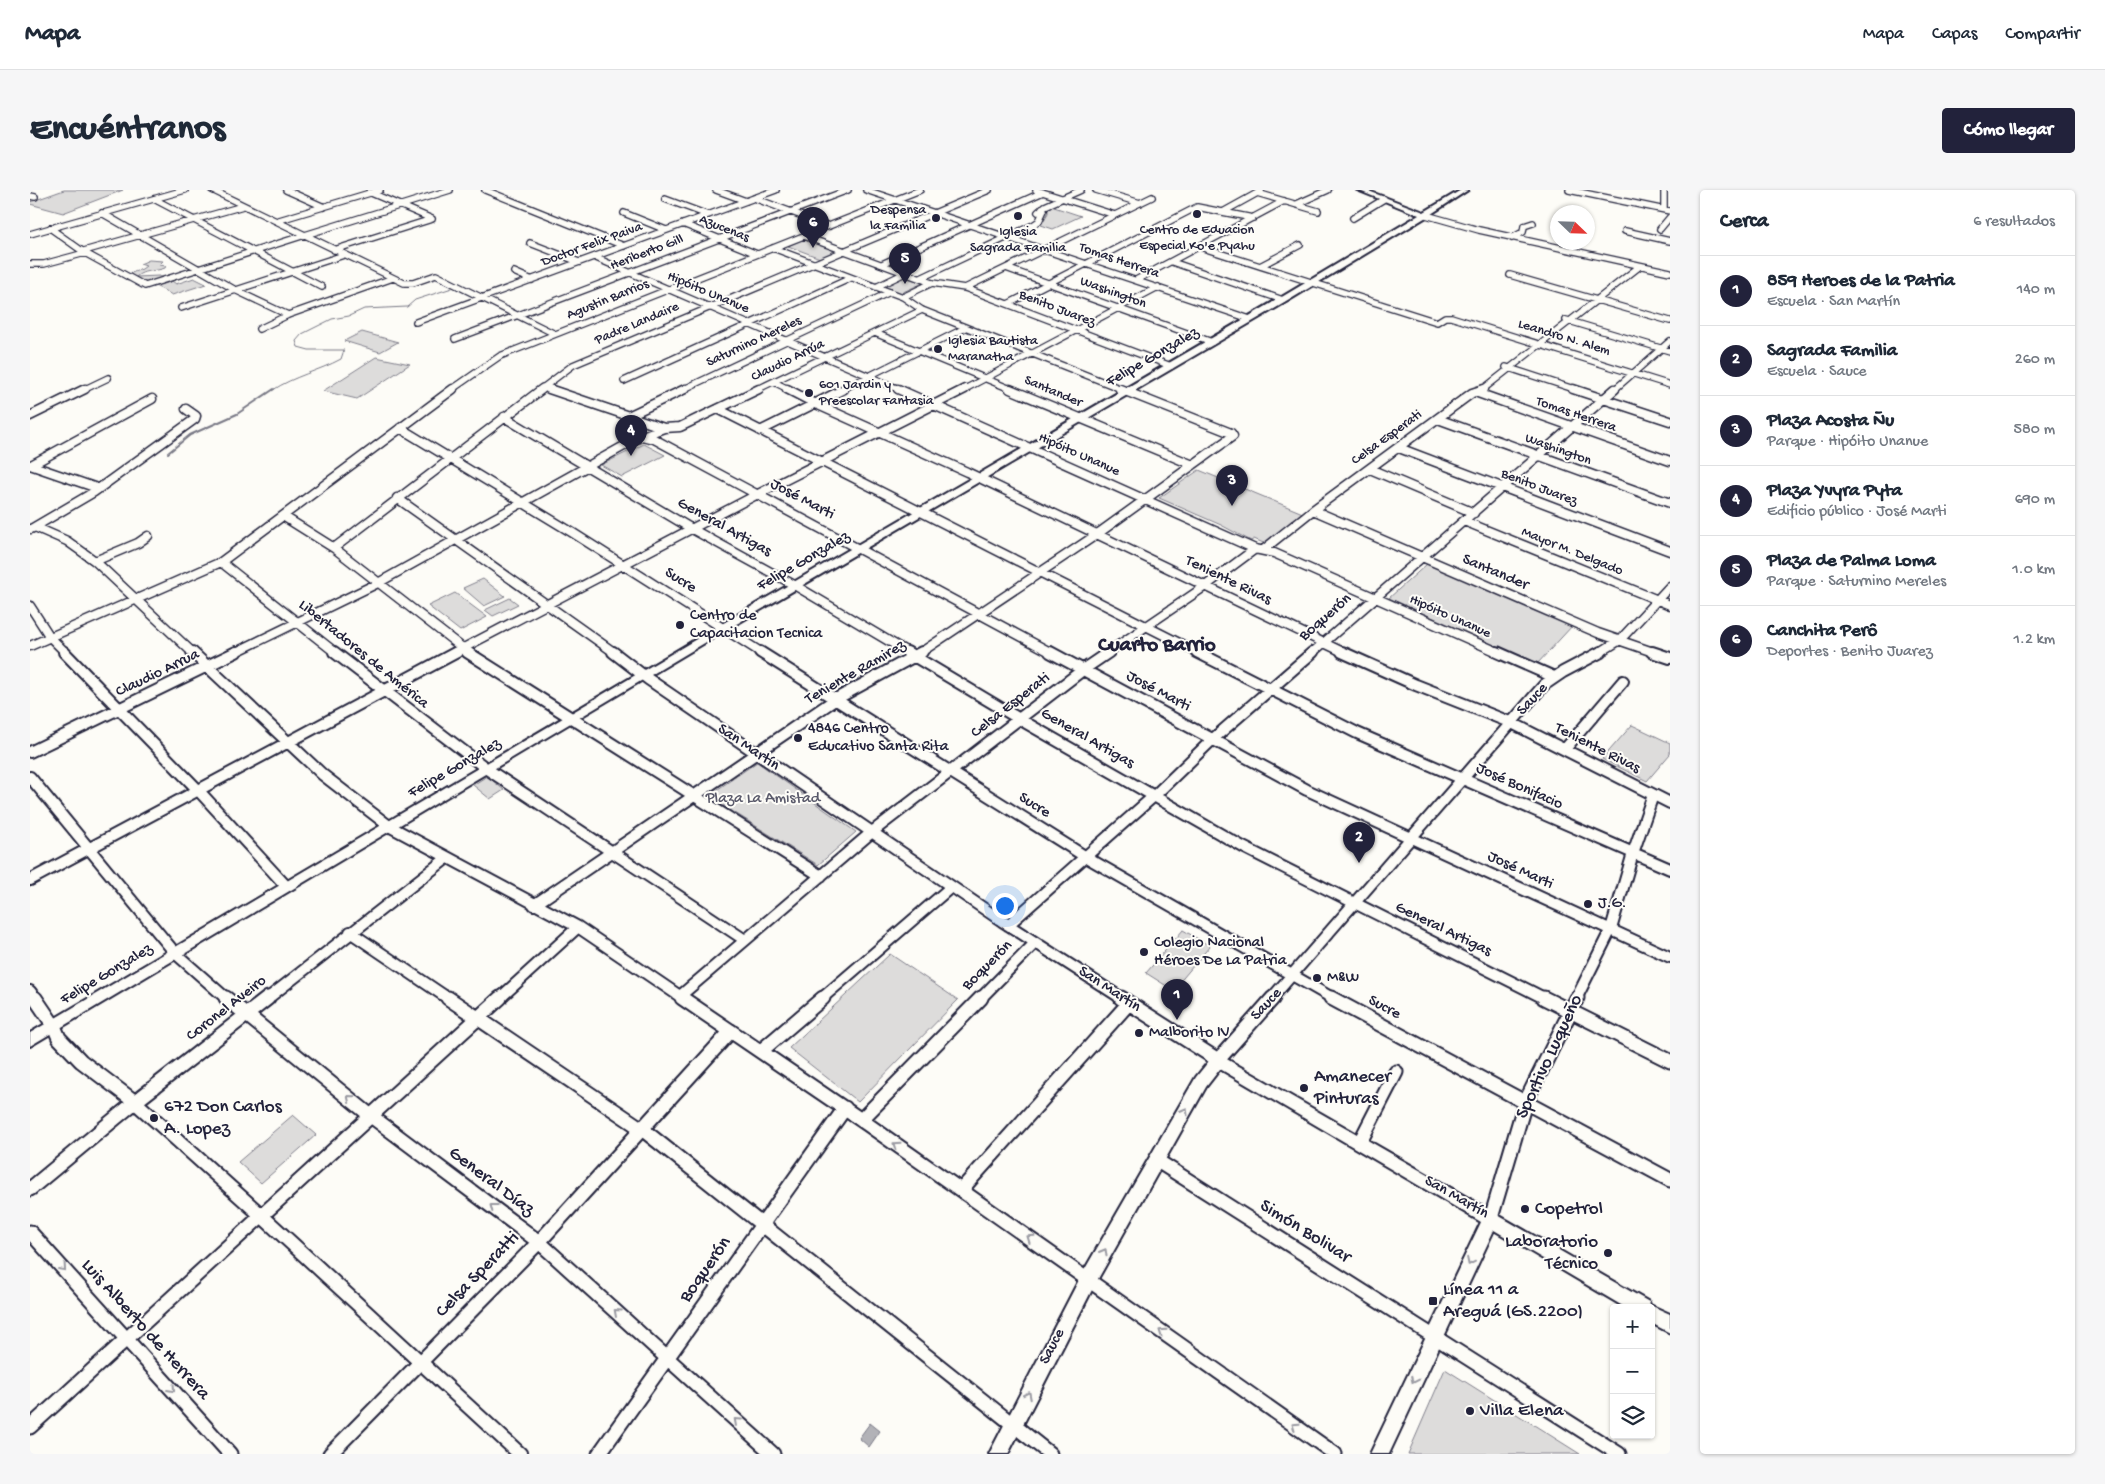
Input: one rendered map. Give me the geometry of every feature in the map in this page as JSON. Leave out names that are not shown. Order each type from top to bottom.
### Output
[{"type":"street","points":[[30,234],[185,190]]},
{"type":"street","points":[[212,190],[392,278],[409,284],[436,275],[555,334]]},
{"type":"street","points":[[286,190],[324,207]]},
{"type":"street","points":[[334,250],[432,219],[364,190]]},
{"type":"street","points":[[276,221],[380,190]]},
{"type":"street","points":[[50,228],[85,252],[142,285],[148,285],[450,190]]},
{"type":"street","points":[[485,190],[624,246]]},
{"type":"street","points":[[716,190],[746,201]]},
{"type":"street","name":"Doctor Felix Paiva","points":[[416,322],[776,190]]},
{"type":"street","name":"Heriberto Gill","points":[[454,339],[848,190]]},
{"type":"street","name":"Tomas Herrera","points":[[866,190],[1250,320]]},
{"type":"street","name":"Agustin Barrios","points":[[30,646],[221,562],[500,356],[920,190]]},
{"type":"street","name":"Padre Landaire","points":[[334,548],[573,364],[989,190]]},
{"type":"street","points":[[1035,190],[1116,215]]},
{"type":"street","points":[[921,278],[1037,222],[1043,215],[1044,210],[1042,208],[1081,190]]},
{"type":"street","points":[[1096,190],[1140,203]]},
{"type":"street","points":[[964,288],[1140,203],[1155,190]]},
{"type":"street","points":[[1223,212],[1263,190]]},
{"type":"street","points":[[1296,204],[1328,190]]},
{"type":"street","points":[[1360,190],[1426,215],[1512,238],[1670,272]]},
{"type":"street","name":"Felipe Gonzalez","points":[[30,1040],[724,627],[1313,283],[1465,190]]},
{"type":"street","points":[[1569,190],[1667,210],[1664,190]]},
{"type":"street","points":[[1609,190],[1610,198]]},
{"type":"street","points":[[882,264],[1043,192]]},
{"type":"street","points":[[1257,193],[1318,211]]},
{"type":"street","points":[[754,198],[829,226]]},
{"type":"street","points":[[154,199],[251,252],[322,287]]},
{"type":"street","points":[[665,199],[708,215]]},
{"type":"street","points":[[1353,218],[1384,199]]},
{"type":"street","points":[[1136,280],[1284,201]]},
{"type":"street","points":[[30,264],[47,263],[243,206]]},
{"type":"street","points":[[1008,304],[1197,207],[1253,218]]},
{"type":"street","points":[[102,213],[236,291],[288,315]]},
{"type":"street","points":[[624,213],[666,230]]},
{"type":"street","points":[[1660,229],[1670,217]]},
{"type":"street","points":[[1512,238],[1523,232],[1524,226],[1533,223]]},
{"type":"street","name":"Azucenas","points":[[683,224],[757,254]]},
{"type":"street","points":[[1625,231],[1670,241]]},
{"type":"street","points":[[804,236],[932,283]]},
{"type":"street","points":[[530,243],[579,262]]},
{"type":"street","points":[[1260,266],[1300,245]]},
{"type":"street","points":[[1200,247],[1313,283]]},
{"type":"street","points":[[773,248],[903,297],[922,310],[1127,392]]},
{"type":"street","points":[[181,308],[344,255]]},
{"type":"street","name":"Hipóito Unanue","points":[[594,257],[935,404],[1259,549],[1274,553],[1376,597],[1554,677]]},
{"type":"street","points":[[1172,262],[1283,300]]},
{"type":"street","name":"Celsa Esperati","points":[[680,996],[872,832],[1021,720],[1084,669],[1259,549],[1438,419],[1476,392],[1481,391],[1508,367],[1638,265]]},
{"type":"street","name":"Washington","points":[[1006,268],[1212,342]]},
{"type":"street","points":[[514,272],[532,280]]},
{"type":"street","points":[[876,287],[906,273]]},
{"type":"street","points":[[1510,275],[1670,321]]},
{"type":"street","points":[[259,329],[288,315],[392,278]]},
{"type":"street","points":[[624,382],[851,278]]},
{"type":"street","points":[[903,297],[932,283]]},
{"type":"street","name":"Benito Juarez","points":[[932,283],[964,288],[1171,366]]},
{"type":"street","name":"Leandro N. Alem","points":[[1313,283],[1436,322],[1446,316],[1450,317],[1670,385]]},
{"type":"street","points":[[30,880],[199,791],[382,691],[624,566],[758,494],[1158,288]]},
{"type":"street","name":"Saturnino Mereles","points":[[628,416],[890,292]]},
{"type":"street","name":"Claudio Arrúa","points":[[456,541],[642,436],[664,428],[685,425],[922,310]]},
{"type":"street","points":[[1568,320],[1670,351]]},
{"type":"street","points":[[760,431],[966,328]]},
{"type":"street","name":"Santander","points":[[875,333],[1193,465]]},
{"type":"street","name":"Boquerón","points":[[1008,925],[1154,796],[1213,739],[1322,643],[1383,593],[1670,340]]},
{"type":"street","points":[[1508,367],[1670,421]]},
{"type":"street","points":[[30,416],[108,378]]},
{"type":"street","name":"Teniente Rivas","points":[[774,382],[816,404],[979,478],[1322,643],[1416,686],[1512,724],[1670,803]]},
{"type":"street","points":[[543,387],[664,428]]},
{"type":"street","name":"Teniente Ramirez","points":[[534,905],[836,699],[916,656],[1042,572],[1233,437],[1232,434],[1127,392]]},
{"type":"street","name":"Tomas Herrera","points":[[1476,392],[1670,461]]},
{"type":"street","points":[[30,465],[152,399]]},
{"type":"street","points":[[35,527],[97,488],[195,419],[196,416],[186,409]]},
{"type":"street","name":"José Bonifacio","points":[[718,409],[923,511],[1356,733],[1670,869]]},
{"type":"street","name":"General Artigas","points":[[504,417],[692,529],[796,586],[1021,720],[1243,847],[1670,1061]]},
{"type":"street","name":"Washington","points":[[1438,419],[1670,504]]},
{"type":"street","name":"Sucre","points":[[400,428],[524,502],[724,627],[1085,857],[1291,977],[1670,1180]]},
{"type":"street","name":"José Marti","points":[[642,436],[654,438],[1307,790],[1670,957]]},
{"type":"street","name":"Benito Juarez","points":[[1399,448],[1670,551]]},
{"type":"street","points":[[30,465],[97,488]]},
{"type":"street","points":[[1370,469],[1474,513]]},
{"type":"street","name":"San Martín","points":[[397,498],[644,675],[1035,943],[1218,1060],[1636,1304]]},
{"type":"street","name":"Santander","points":[[1314,509],[1422,558],[1598,633],[1670,658]]},
{"type":"street","points":[[283,516],[334,548],[463,649],[570,719],[820,876]]},
{"type":"street","points":[[30,519],[35,527],[67,541],[95,561],[323,774],[389,826],[578,927],[845,1108],[1335,1454]]},
{"type":"street","name":"Mayor M. Delgado","points":[[1464,521],[1670,605]]},
{"type":"street","points":[[95,561],[138,543],[148,536]]},
{"type":"street","name":"Claudio Arrua","points":[[30,752],[378,583],[456,541]]},
{"type":"street","name":"Libertadores de América","points":[[221,562],[299,622],[382,691],[488,769],[745,940]]},
{"type":"street","name":"Sauce","points":[[998,1454],[1088,1280],[1201,1082],[1218,1060],[1413,838],[1544,685],[1554,677],[1611,647],[1620,640],[1670,586]]},
{"type":"street","points":[[30,606],[50,637],[199,791],[286,886]]},
{"type":"street","points":[[1564,749],[1623,682]]},
{"type":"street","name":"General Díaz","points":[[30,777],[91,848],[175,953],[245,1015],[372,1116],[539,1242],[773,1454]]},
{"type":"street","name":"Sportivo Luqueño","points":[[1379,1454],[1491,1218],[1525,1103],[1611,930],[1633,853],[1654,795]]},
{"type":"street","name":"Coronel Aveiro","points":[[30,1189],[135,1102],[447,858]]},
{"type":"street","points":[[761,1052],[951,887]]},
{"type":"street","points":[[30,1427],[578,927]]},
{"type":"street","points":[[350,932],[642,1129],[1050,1454]]},
{"type":"street","name":"Boquerón","points":[[864,1122],[1035,943]]},
{"type":"street","points":[[30,992],[54,1026],[58,1038],[81,1061],[135,1102],[262,1216],[520,1454]]},
{"type":"street","points":[[961,1190],[1129,1003]]},
{"type":"street","name":"Celsa Speratti","points":[[330,1454],[539,1242],[731,1031]]},
{"type":"street","points":[[1360,1142],[1396,1072]]},
{"type":"street","name":"Boquerón","points":[[599,1454],[845,1108]]},
{"type":"street","name":"Simón Bolivar","points":[[1156,1160],[1619,1454]]},
{"type":"street","name":"Luis Alberto de Herrera","points":[[30,1232],[230,1454]]},
{"type":"street","points":[[1655,1315],[1670,1324]]},
{"type":"green space","points":[[64,190],[123,190],[63,213],[30,204],[30,202]]},
{"type":"green space","points":[[1051,206],[1081,216],[1053,229],[1041,225],[1048,213],[1048,207]]},
{"type":"green space","points":[[806,238],[838,250],[820,258],[788,246]]},
{"type":"green space","points":[[149,260],[163,261],[159,265],[166,266],[165,268],[139,274],[136,277],[159,276],[163,278],[161,281],[164,284],[172,281],[176,284],[194,278],[206,284],[172,295],[150,284],[139,281],[127,281],[128,279],[123,276],[142,269],[146,266],[140,264]]},
{"type":"green space","points":[[905,275],[923,283],[901,293],[882,286]]},
{"type":"green space","points":[[362,332],[398,342],[380,352],[344,341]]},
{"type":"green space","points":[[376,357],[410,364],[357,399],[323,391]]},
{"type":"green space","points":[[644,444],[665,455],[622,477],[601,465]]},
{"type":"green space","points":[[1199,470],[1305,514],[1268,545],[1254,539],[1251,541],[1221,525],[1159,498]]},
{"type":"green space","points":[[1427,564],[1573,625],[1537,664],[1389,598]]},
{"type":"green space","points":[[483,579],[505,596],[484,606],[463,588]]},
{"type":"green space","points":[[455,593],[487,617],[460,631],[428,606]]},
{"type":"green space","points":[[510,598],[518,604],[493,616],[485,610]]},
{"type":"green space","points":[[1632,725],[1670,743],[1670,754],[1647,781],[1602,759]]},
{"type":"green space","name":"Plaza La Amistad","points":[[757,762],[856,832],[818,865],[708,796]]},
{"type":"green space","points":[[487,776],[504,790],[490,799],[473,785]]},
{"type":"green space","points":[[1183,930],[1210,946],[1173,990],[1146,973]]},
{"type":"green space","points":[[890,954],[958,1000],[858,1102],[789,1048]]},
{"type":"green space","points":[[293,1115],[316,1135],[261,1183],[238,1162]]},
{"type":"green space","name":"Villa Elena","points":[[1445,1369],[1580,1454],[1408,1454]]},
{"type":"shaded area","points":[[870,1423],[880,1431],[869,1447],[859,1438]]},
{"type":"waterway","points":[[273,390],[289,381],[341,359],[344,350],[309,350],[298,347],[296,341],[302,334],[332,319],[349,316],[364,309],[407,307],[415,300],[452,288]]},
{"type":"waterway","points":[[168,453],[190,435],[237,414],[274,389]]},
{"type":"place","name":"Centro de Eduacion Especial Ko'e Pyahu","points":[[1197,214]]},
{"type":"place","name":"Iglesia Sagrada Familia","points":[[1018,216]]},
{"type":"place","name":"Despensa la Familia","points":[[936,218]]},
{"type":"place","name":"Canchita Perô","points":[[813,248]]},
{"type":"place","name":"Plaza de Palma Loma","points":[[905,284]]},
{"type":"place","name":"Iglesia Bautista Maranatha","points":[[938,349]]},
{"type":"place","name":"601 Jardin y Preescolar Fantasia","points":[[809,393]]},
{"type":"place","name":"Plaza Yvyra Pyta","points":[[631,456]]},
{"type":"place","name":"Plaza Acosta Ñu","points":[[1232,506]]},
{"type":"place","name":"Centro de Capacitacion Tecnica","points":[[680,625]]},
{"type":"place","name":"4846 Centro Educativo Santa Rita","points":[[798,738]]},
{"type":"place","name":"Sagrada Familia","points":[[1359,863]]},
{"type":"place","name":"J.G.","points":[[1588,904]]},
{"type":"place","name":"Colegio Nacional Héroes De La Patria","points":[[1144,952]]},
{"type":"place","name":"M&W","points":[[1317,978]]},
{"type":"place","name":"859 Heroes de la Patria","points":[[1177,1020]]},
{"type":"place","name":"Malborito IV","points":[[1139,1033]]},
{"type":"place","name":"Amanecer Pinturas","points":[[1304,1088]]},
{"type":"place","name":"672 Don Carlos A. Lopez","points":[[154,1118]]},
{"type":"place","name":"Copetrol","points":[[1525,1209]]},
{"type":"place","name":"Laboratorio Técnico","points":[[1608,1253]]},
{"type":"place","name":"Línea 11 a Areguá (GS.2200)","points":[[1433,1301]]},
{"type":"place","name":"Villa Elena","points":[[1470,1411]]},
{"type":"district","name":"Cuarto Barrio","points":[[1157,646]]}]
